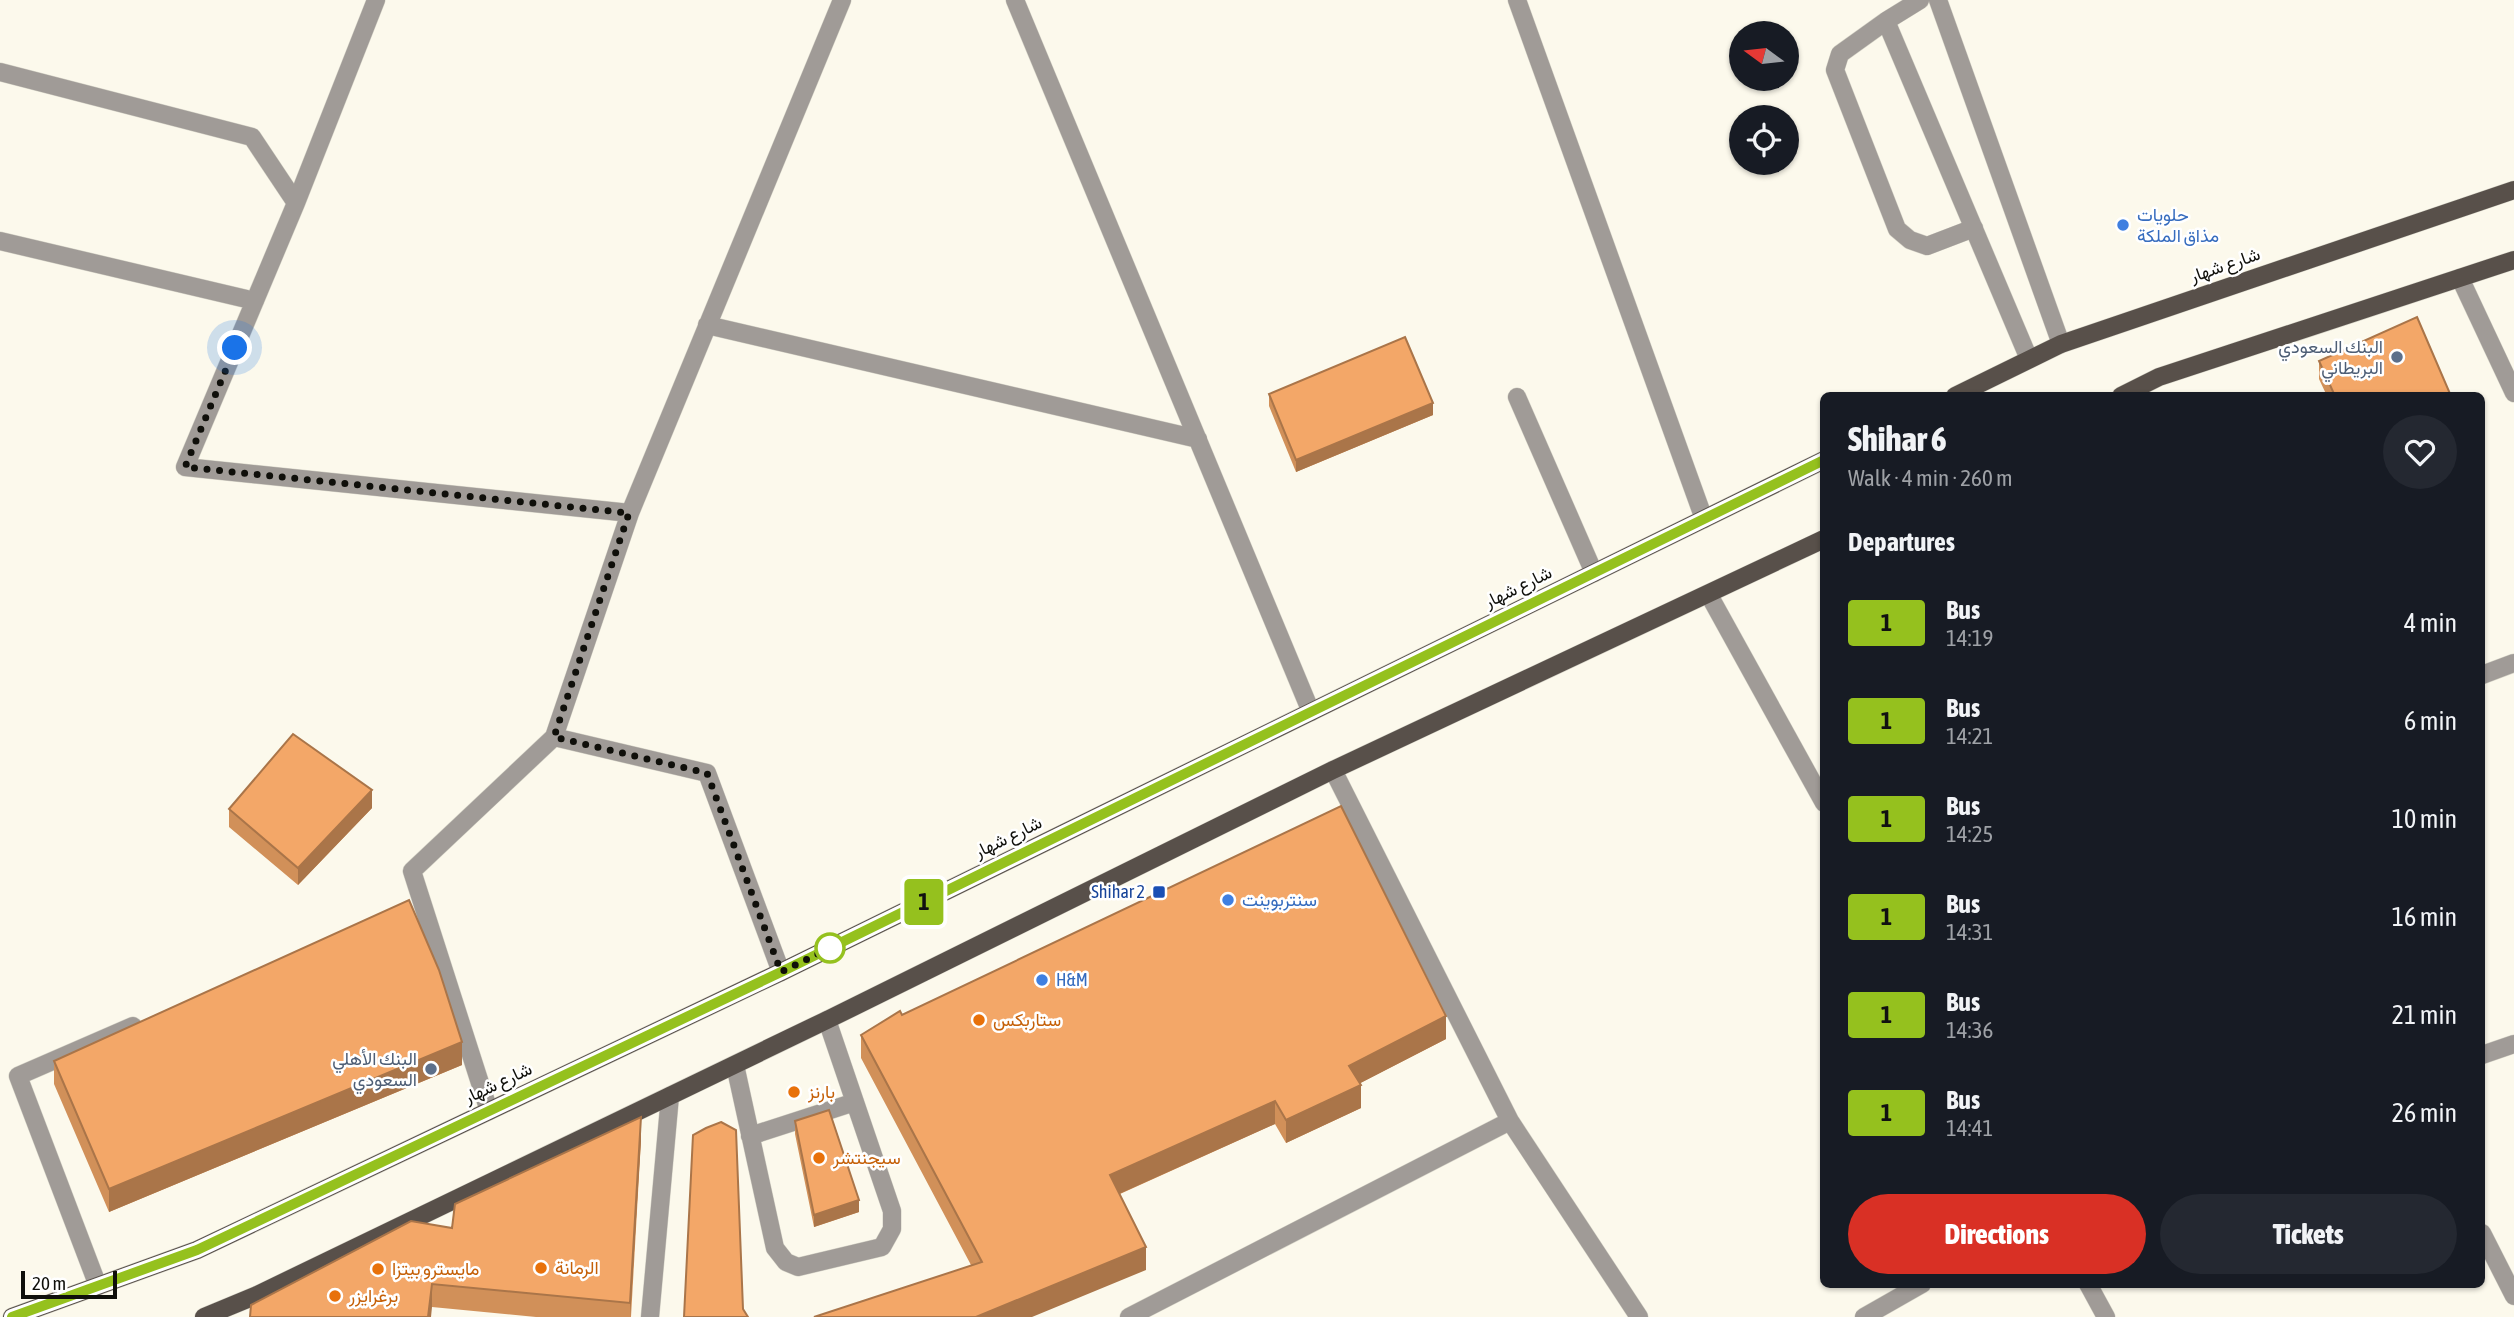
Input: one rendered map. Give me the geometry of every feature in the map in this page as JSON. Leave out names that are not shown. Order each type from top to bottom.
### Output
[{"type":"main road","name":"شارع شهار","points":[[1963,392],[2061,344],[2514,190]]},
{"type":"main road","points":[[2129,392],[2159,377],[2514,260]]},
{"type":"main road","name":"شارع شهار","points":[[12,1317],[197,1250],[781,972],[1820,462]]},
{"type":"main road","points":[[204,1317],[257,1296],[735,1065],[1334,770],[1820,541]]},
{"type":"street","points":[[376,0],[296,203],[185,467],[629,513]]},
{"type":"street","points":[[489,1111],[417,903],[412,871],[554,737],[629,513],[842,0]]},
{"type":"street","points":[[1015,0],[1311,712]]},
{"type":"street","points":[[1517,0],[1704,519]]},
{"type":"street","points":[[1920,0],[1840,54],[1835,70],[1897,229],[1910,240],[1927,246],[1974,228]]},
{"type":"street","points":[[1938,0],[2061,344]]},
{"type":"street","points":[[1886,21],[2029,359]]},
{"type":"street","points":[[0,72],[252,136],[296,203]]},
{"type":"street","points":[[0,241],[255,301]]},
{"type":"street","points":[[2460,278],[2514,393]]},
{"type":"street","points":[[708,325],[1198,439]]},
{"type":"street","points":[[1517,397],[1594,573]]},
{"type":"street","points":[[1709,595],[1820,796]]},
{"type":"street","points":[[2485,674],[2514,663]]},
{"type":"street","points":[[554,737],[707,773],[781,972]]},
{"type":"street","points":[[1334,770],[1510,1121],[1639,1317]]},
{"type":"street","points":[[735,1065],[775,1248],[786,1262],[798,1267],[882,1247],[892,1229],[892,1210],[827,1020]]},
{"type":"street","points":[[98,1286],[18,1076],[144,1021]]},
{"type":"street","points":[[2485,1054],[2514,1044]]},
{"type":"street","points":[[650,1317],[670,1096]]},
{"type":"street","points":[[750,1136],[855,1102]]},
{"type":"street","points":[[1129,1317],[1510,1121]]},
{"type":"street","points":[[2485,1239],[2514,1296]]},
{"type":"street","points":[[1864,1317],[1915,1288]]},
{"type":"street","points":[[2090,1288],[2106,1317]]},
{"type":"building","name":"البنك السعودي البريطاني","points":[[2417,317],[2449,392],[2333,392],[2319,361]]},
{"type":"building","points":[[1405,337],[1433,403],[1296,460],[1269,394]]},
{"type":"building","points":[[293,734],[372,790],[298,868],[229,809]]},
{"type":"building","points":[[1341,806],[1446,1016],[1349,1066],[1361,1085],[1286,1120],[1275,1101],[1110,1175],[1146,1247],[976,1317],[814,1317],[982,1262],[861,1035],[900,1011],[902,1015]]},
{"type":"building","points":[[409,900],[439,970],[462,1042],[109,1189],[54,1061]]},
{"type":"building","points":[[829,1110],[859,1200],[814,1215],[795,1121]]},
{"type":"building","points":[[641,1117],[630,1303],[432,1284],[428,1317],[250,1317],[251,1305],[411,1221],[452,1228],[455,1204]]},
{"type":"building","points":[[721,1122],[736,1130],[743,1309],[748,1317],[684,1317],[693,1135]]},
{"type":"bus line","name":"1","points":[[12,1317],[197,1250],[781,972],[1820,462]]},
{"type":"place","name":"حلويات مذاق الملكة","points":[[2123,225]]},
{"type":"place","name":"البنك السعودي البريطاني","points":[[2397,357]]},
{"type":"place","name":"Shihar 2","points":[[1159,892]]},
{"type":"place","name":"سنتربوينت","points":[[1228,900]]},
{"type":"place","name":"H&M","points":[[1042,980]]},
{"type":"place","name":"ستاربكس","points":[[979,1020]]},
{"type":"place","name":"البنك الأهلي السعودي","points":[[431,1069]]},
{"type":"place","name":"بارنز","points":[[794,1092]]},
{"type":"place","name":"سيجنتشر","points":[[819,1158]]},
{"type":"place","name":"الرمانة","points":[[541,1268]]},
{"type":"place","name":"مايسترو بيتزا","points":[[378,1269]]},
{"type":"place","name":"برغرايزر","points":[[335,1296]]},
{"type":"route","points":[[235,348],[185,467],[629,513],[554,737],[707,773],[781,972],[830,948]]}]
